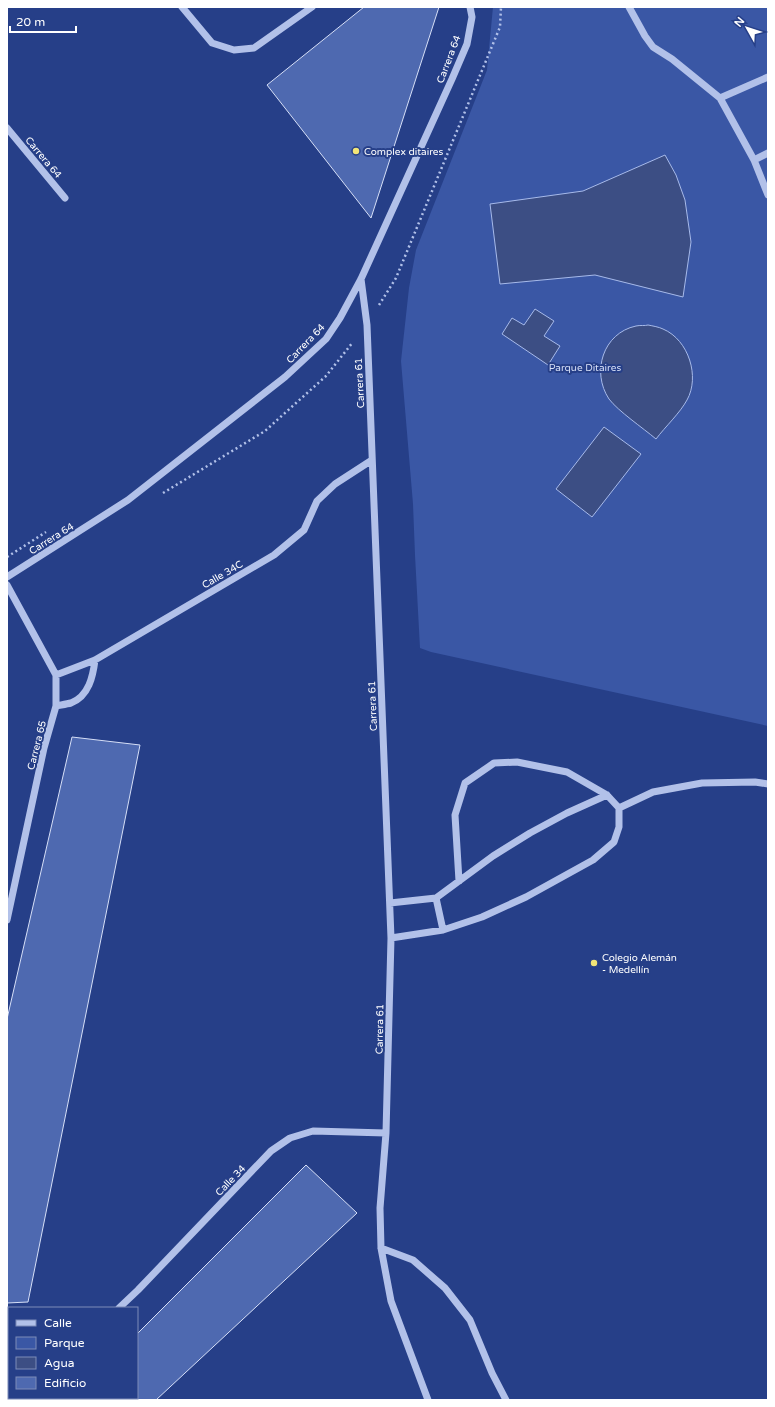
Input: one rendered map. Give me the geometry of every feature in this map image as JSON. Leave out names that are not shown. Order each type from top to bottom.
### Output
[{"type":"street","points":[[182,7],[212,43],[234,50],[254,48],[312,7]]},
{"type":"street","name":"Carrera 64","points":[[7,577],[128,500],[285,377],[326,339],[340,318],[361,279],[467,44],[472,16],[470,7]]},
{"type":"street","points":[[629,7],[645,36],[653,47],[672,59],[720,98],[754,160],[768,195],[768,202]]},
{"type":"street","points":[[720,98],[768,77]]},
{"type":"street","name":"Carrera 64","points":[[7,128],[65,198]]},
{"type":"street","points":[[754,160],[768,153]]},
{"type":"street","name":"Carrera 61","points":[[361,279],[367,325],[391,938],[386,1133],[380,1208],[381,1248],[391,1301],[428,1400]]},
{"type":"street","name":"Calle 34C","points":[[56,675],[94,660],[274,555],[304,530],[317,501],[335,484],[372,460]]},
{"type":"street","name":"Carrera 65","points":[[7,585],[56,675],[56,706],[44,748],[7,920]]},
{"type":"street","points":[[56,706],[72,702],[84,694],[92,677],[94,660]]},
{"type":"street","points":[[391,938],[443,930],[482,917],[526,897],[592,860],[614,842],[620,827],[619,808],[607,796],[567,772],[517,762],[494,763],[465,783],[455,815],[458,881]]},
{"type":"street","points":[[619,808],[653,792],[702,783],[755,782],[768,784]]},
{"type":"street","points":[[390,903],[436,898],[493,856],[530,833],[568,813],[607,796]]},
{"type":"street","points":[[436,898],[443,930]]},
{"type":"street","name":"Calle 34","points":[[120,1307],[271,1152],[290,1138],[313,1130],[386,1133]]},
{"type":"street","points":[[381,1248],[413,1260],[445,1288],[470,1320],[492,1373],[506,1400]]},
{"type":"path","points":[[159,496],[265,431],[326,376],[367,325],[396,278],[500,27],[501,7]]},
{"type":"path","points":[[7,556],[51,530]]},
{"type":"green space","name":"Parque Ditaires","points":[[493,7],[768,7],[768,726],[431,652],[420,648],[413,504],[401,361],[409,288],[416,250],[487,70]]},
{"type":"water","points":[[665,155],[676,175],[685,200],[691,242],[683,297],[595,275],[500,284],[490,204],[583,191]]},
{"type":"water","points":[[535,309],[554,321],[544,336],[560,346],[548,365],[502,334],[512,318],[524,325]]},
{"type":"water","points":[[648,325],[663,329],[672,334],[680,342],[690,360],[692,370],[691,391],[687,400],[656,439],[613,404],[604,388],[601,377],[603,355],[608,345],[615,337],[625,330],[636,326]]},
{"type":"water","points":[[604,427],[641,454],[592,517],[556,489]]},
{"type":"building","name":"Complex ditaires","points":[[364,7],[439,7],[371,218],[267,85]]},
{"type":"building","points":[[72,737],[140,745],[28,1302],[7,1303],[7,1019]]},
{"type":"building","points":[[306,1165],[357,1213],[156,1400],[101,1400],[138,1399],[138,1333]]},
{"type":"building","points":[[8,1369],[8,1399],[35,1400],[7,1400]]},
{"type":"place","name":"Complex ditaires","points":[[356,151]]},
{"type":"place","name":"Colegio Alemán - Medellín","points":[[594,963]]}]
